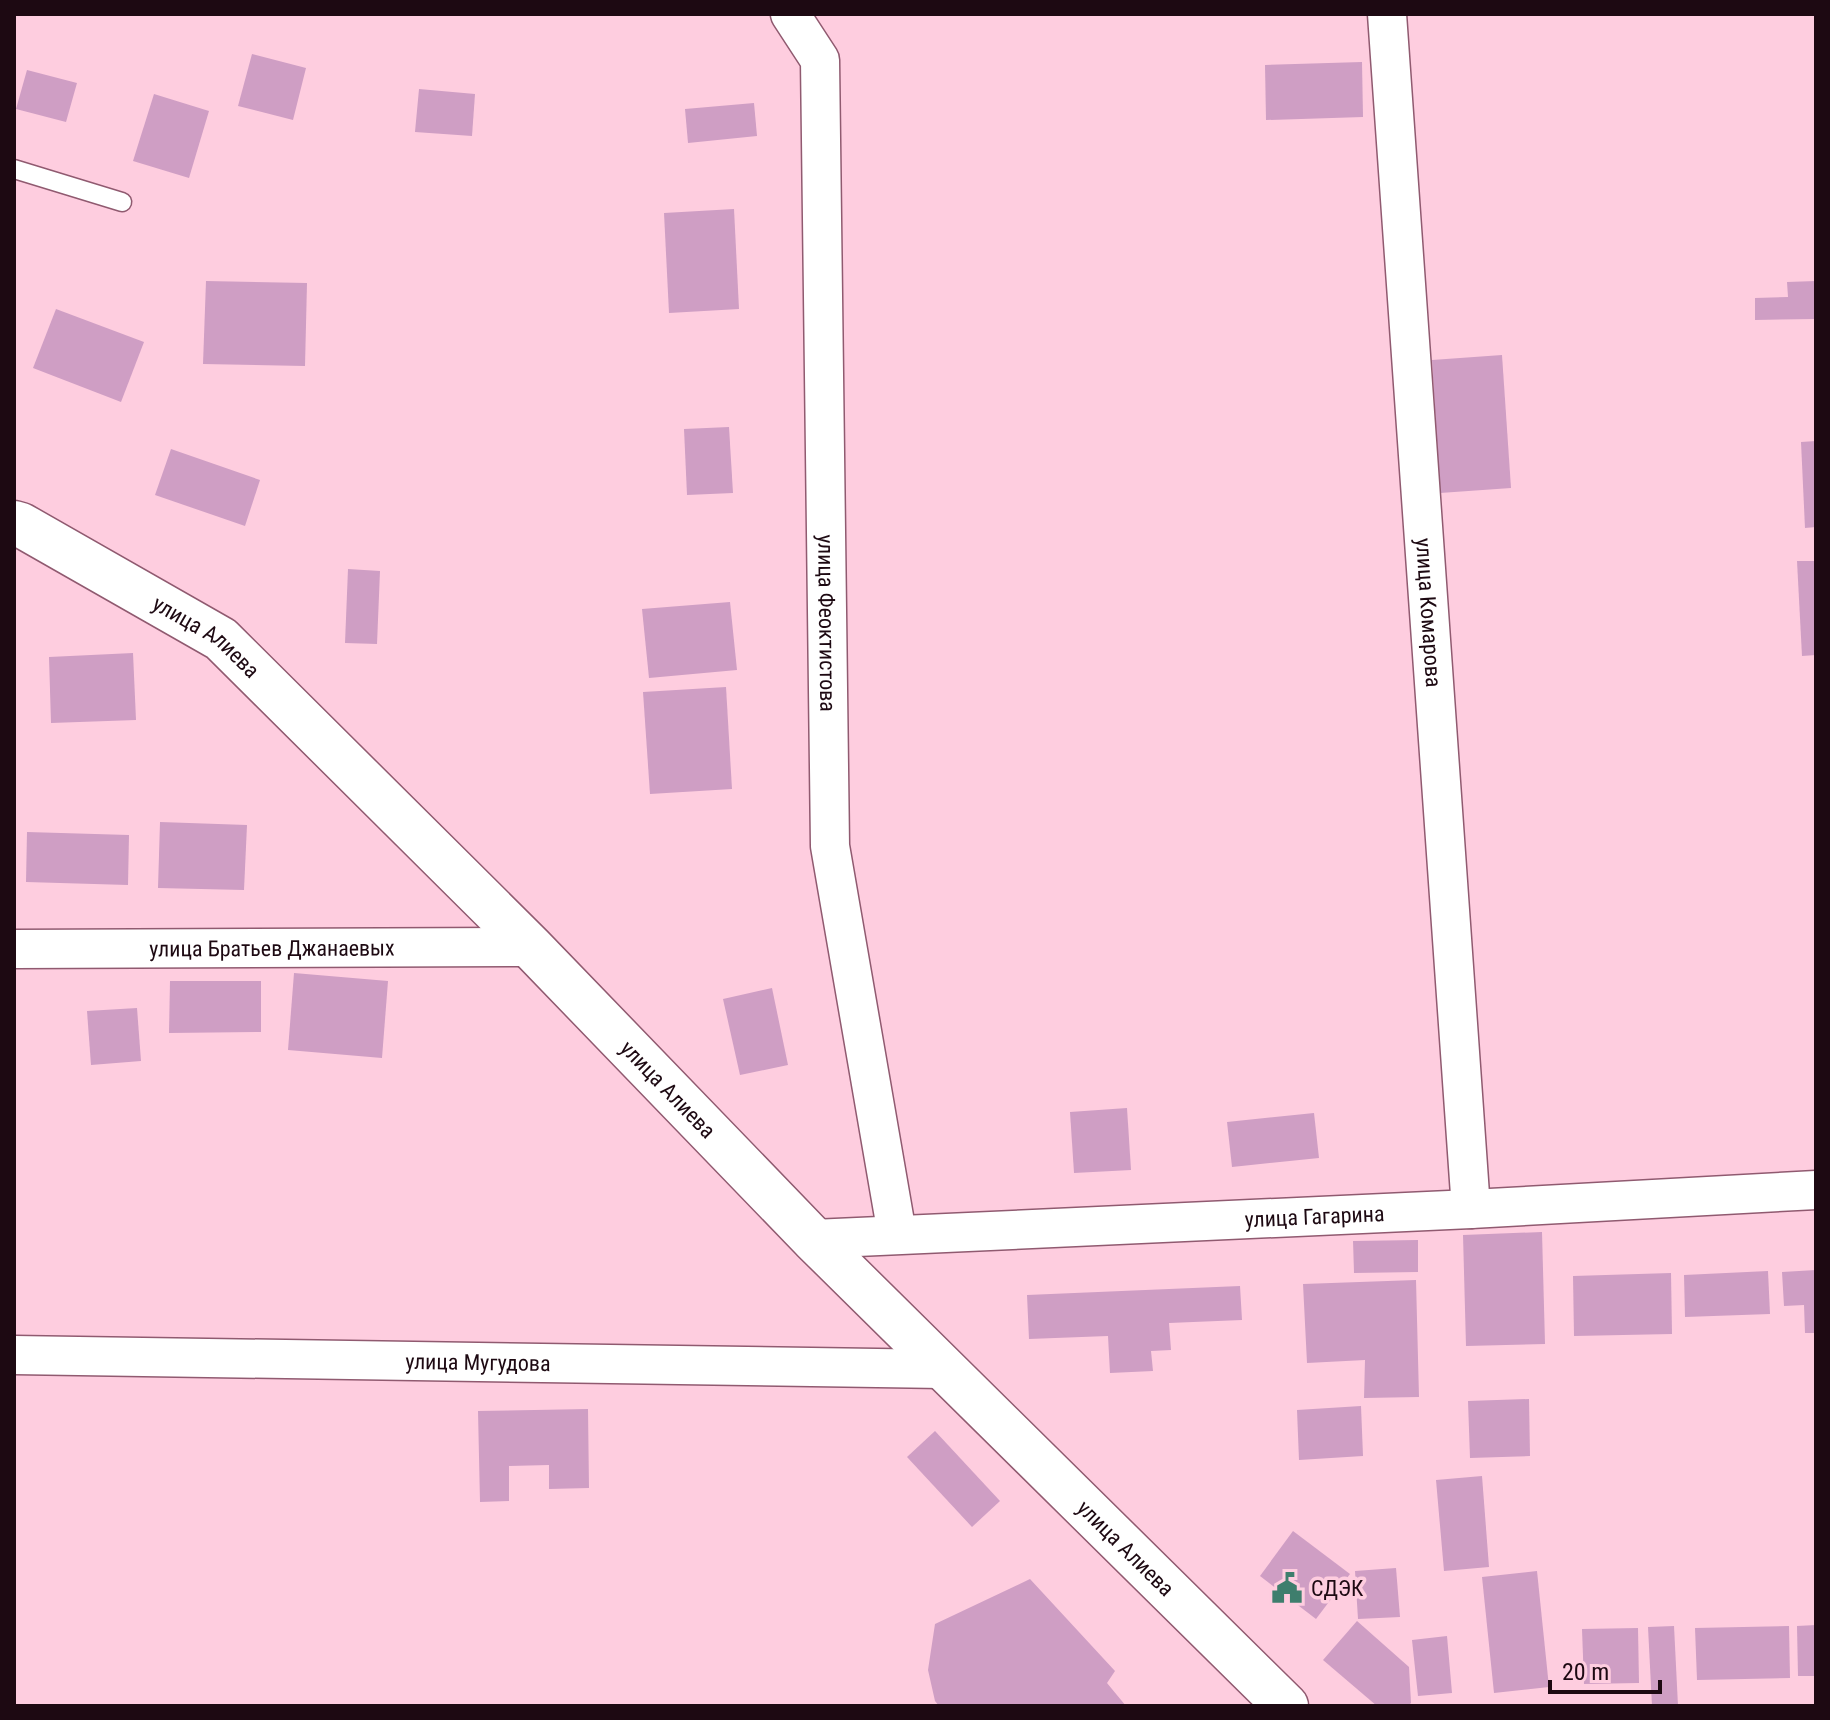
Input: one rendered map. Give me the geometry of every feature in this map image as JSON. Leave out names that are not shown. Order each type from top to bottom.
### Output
[{"type":"street","name":"улица Феоктистова","points":[[790,14],[820,60],[830,846],[897,1234]]},
{"type":"street","name":"улица Комарова","points":[[1387,14],[1471,1209]]},
{"type":"street","name":"улица Алиева","points":[[14,523],[221,639],[531,947],[813,1239],[1286,1706]]},
{"type":"street","name":"улица Братьев Джанаевых","points":[[14,949],[531,947]]},
{"type":"street","name":"улица Гагарина","points":[[813,1239],[1816,1190]]},
{"type":"street","name":"улица Мугудова","points":[[14,1355],[943,1369]]},
{"type":"lane","points":[[14,169],[122,202]]},
{"type":"building","points":[[252,54],[306,68],[293,120],[238,106]]},
{"type":"building","points":[[1362,62],[1363,117],[1266,120],[1265,65]]},
{"type":"building","points":[[27,70],[77,83],[66,122],[16,109]]},
{"type":"building","points":[[419,89],[475,94],[472,136],[415,132]]},
{"type":"building","points":[[154,94],[209,111],[189,178],[133,161]]},
{"type":"building","points":[[754,103],[757,136],[688,143],[685,109]]},
{"type":"building","points":[[734,209],[739,309],[669,313],[664,213]]},
{"type":"building","points":[[206,281],[307,283],[305,366],[203,364]]},
{"type":"building","points":[[1816,281],[1816,319],[1755,320],[1755,298],[1788,297],[1787,282]]},
{"type":"building","points":[[56,309],[144,342],[121,402],[33,368]]},
{"type":"building","points":[[1502,355],[1511,488],[1440,493],[1432,360]]},
{"type":"building","points":[[729,427],[733,493],[687,495],[684,429]]},
{"type":"building","points":[[1816,441],[1816,527],[1805,528],[1801,442]]},
{"type":"building","points":[[171,449],[260,480],[245,526],[155,495]]},
{"type":"building","points":[[1797,561],[1816,561],[1816,655],[1802,656]]},
{"type":"building","points":[[348,569],[380,571],[377,644],[345,643]]},
{"type":"building","points":[[730,602],[737,670],[649,678],[642,609]]},
{"type":"building","points":[[133,653],[136,720],[51,723],[49,657]]},
{"type":"building","points":[[726,687],[732,789],[650,794],[643,692]]},
{"type":"building","points":[[160,822],[247,825],[244,890],[158,888]]},
{"type":"building","points":[[27,832],[129,835],[128,885],[26,882]]},
{"type":"building","points":[[294,973],[388,981],[382,1058],[288,1050]]},
{"type":"building","points":[[170,981],[261,981],[261,1032],[169,1033]]},
{"type":"building","points":[[772,988],[788,1065],[740,1075],[723,999]]},
{"type":"building","points":[[137,1008],[141,1061],[91,1065],[87,1011]]},
{"type":"building","points":[[1127,1108],[1131,1170],[1074,1173],[1070,1112]]},
{"type":"building","points":[[1314,1113],[1319,1158],[1232,1167],[1227,1122]]},
{"type":"building","points":[[1542,1232],[1545,1344],[1466,1346],[1463,1235]]},
{"type":"building","points":[[1418,1240],[1418,1272],[1354,1273],[1353,1241]]},
{"type":"building","points":[[1816,1270],[1816,1333],[1805,1333],[1804,1305],[1784,1306],[1782,1272]]},
{"type":"building","points":[[1768,1271],[1770,1314],[1685,1317],[1684,1275]]},
{"type":"building","points":[[1671,1273],[1672,1334],[1574,1336],[1573,1276]]},
{"type":"building","points":[[1416,1280],[1419,1397],[1364,1398],[1365,1360],[1307,1363],[1303,1284]]},
{"type":"building","points":[[1240,1286],[1242,1320],[1169,1323],[1171,1350],[1151,1351],[1153,1371],[1110,1373],[1108,1336],[1029,1339],[1027,1295]]},
{"type":"building","points":[[1529,1399],[1530,1456],[1470,1458],[1468,1401]]},
{"type":"building","points":[[1361,1406],[1363,1456],[1299,1460],[1297,1410]]},
{"type":"building","points":[[588,1409],[589,1488],[549,1489],[549,1465],[509,1466],[509,1501],[480,1502],[478,1411]]},
{"type":"building","points":[[935,1431],[1000,1501],[972,1527],[907,1457]]},
{"type":"building","points":[[1482,1476],[1489,1567],[1444,1571],[1436,1480]]},
{"type":"building","points":[[1293,1531],[1350,1574],[1316,1619],[1260,1576]]},
{"type":"building","points":[[1396,1568],[1400,1617],[1358,1619],[1355,1571]]},
{"type":"building","points":[[1537,1571],[1549,1687],[1494,1693],[1482,1577]]},
{"type":"building","points":[[1030,1579],[1115,1671],[1107,1683],[1126,1706],[939,1706],[935,1701],[928,1670],[935,1624]]},
{"type":"building","points":[[1357,1621],[1409,1667],[1411,1703],[1408,1706],[1377,1706],[1323,1660]]},
{"type":"building","points":[[1816,1625],[1816,1676],[1798,1676],[1797,1626]]},
{"type":"building","points":[[1674,1626],[1678,1706],[1652,1706],[1648,1627]]},
{"type":"building","points":[[1789,1626],[1790,1678],[1697,1680],[1695,1628]]},
{"type":"building","points":[[1638,1628],[1639,1683],[1584,1684],[1582,1629]]},
{"type":"building","points":[[1447,1636],[1452,1693],[1418,1696],[1412,1640]]},
{"type":"place","name":"СДЭК","points":[[1287,1588]]}]
